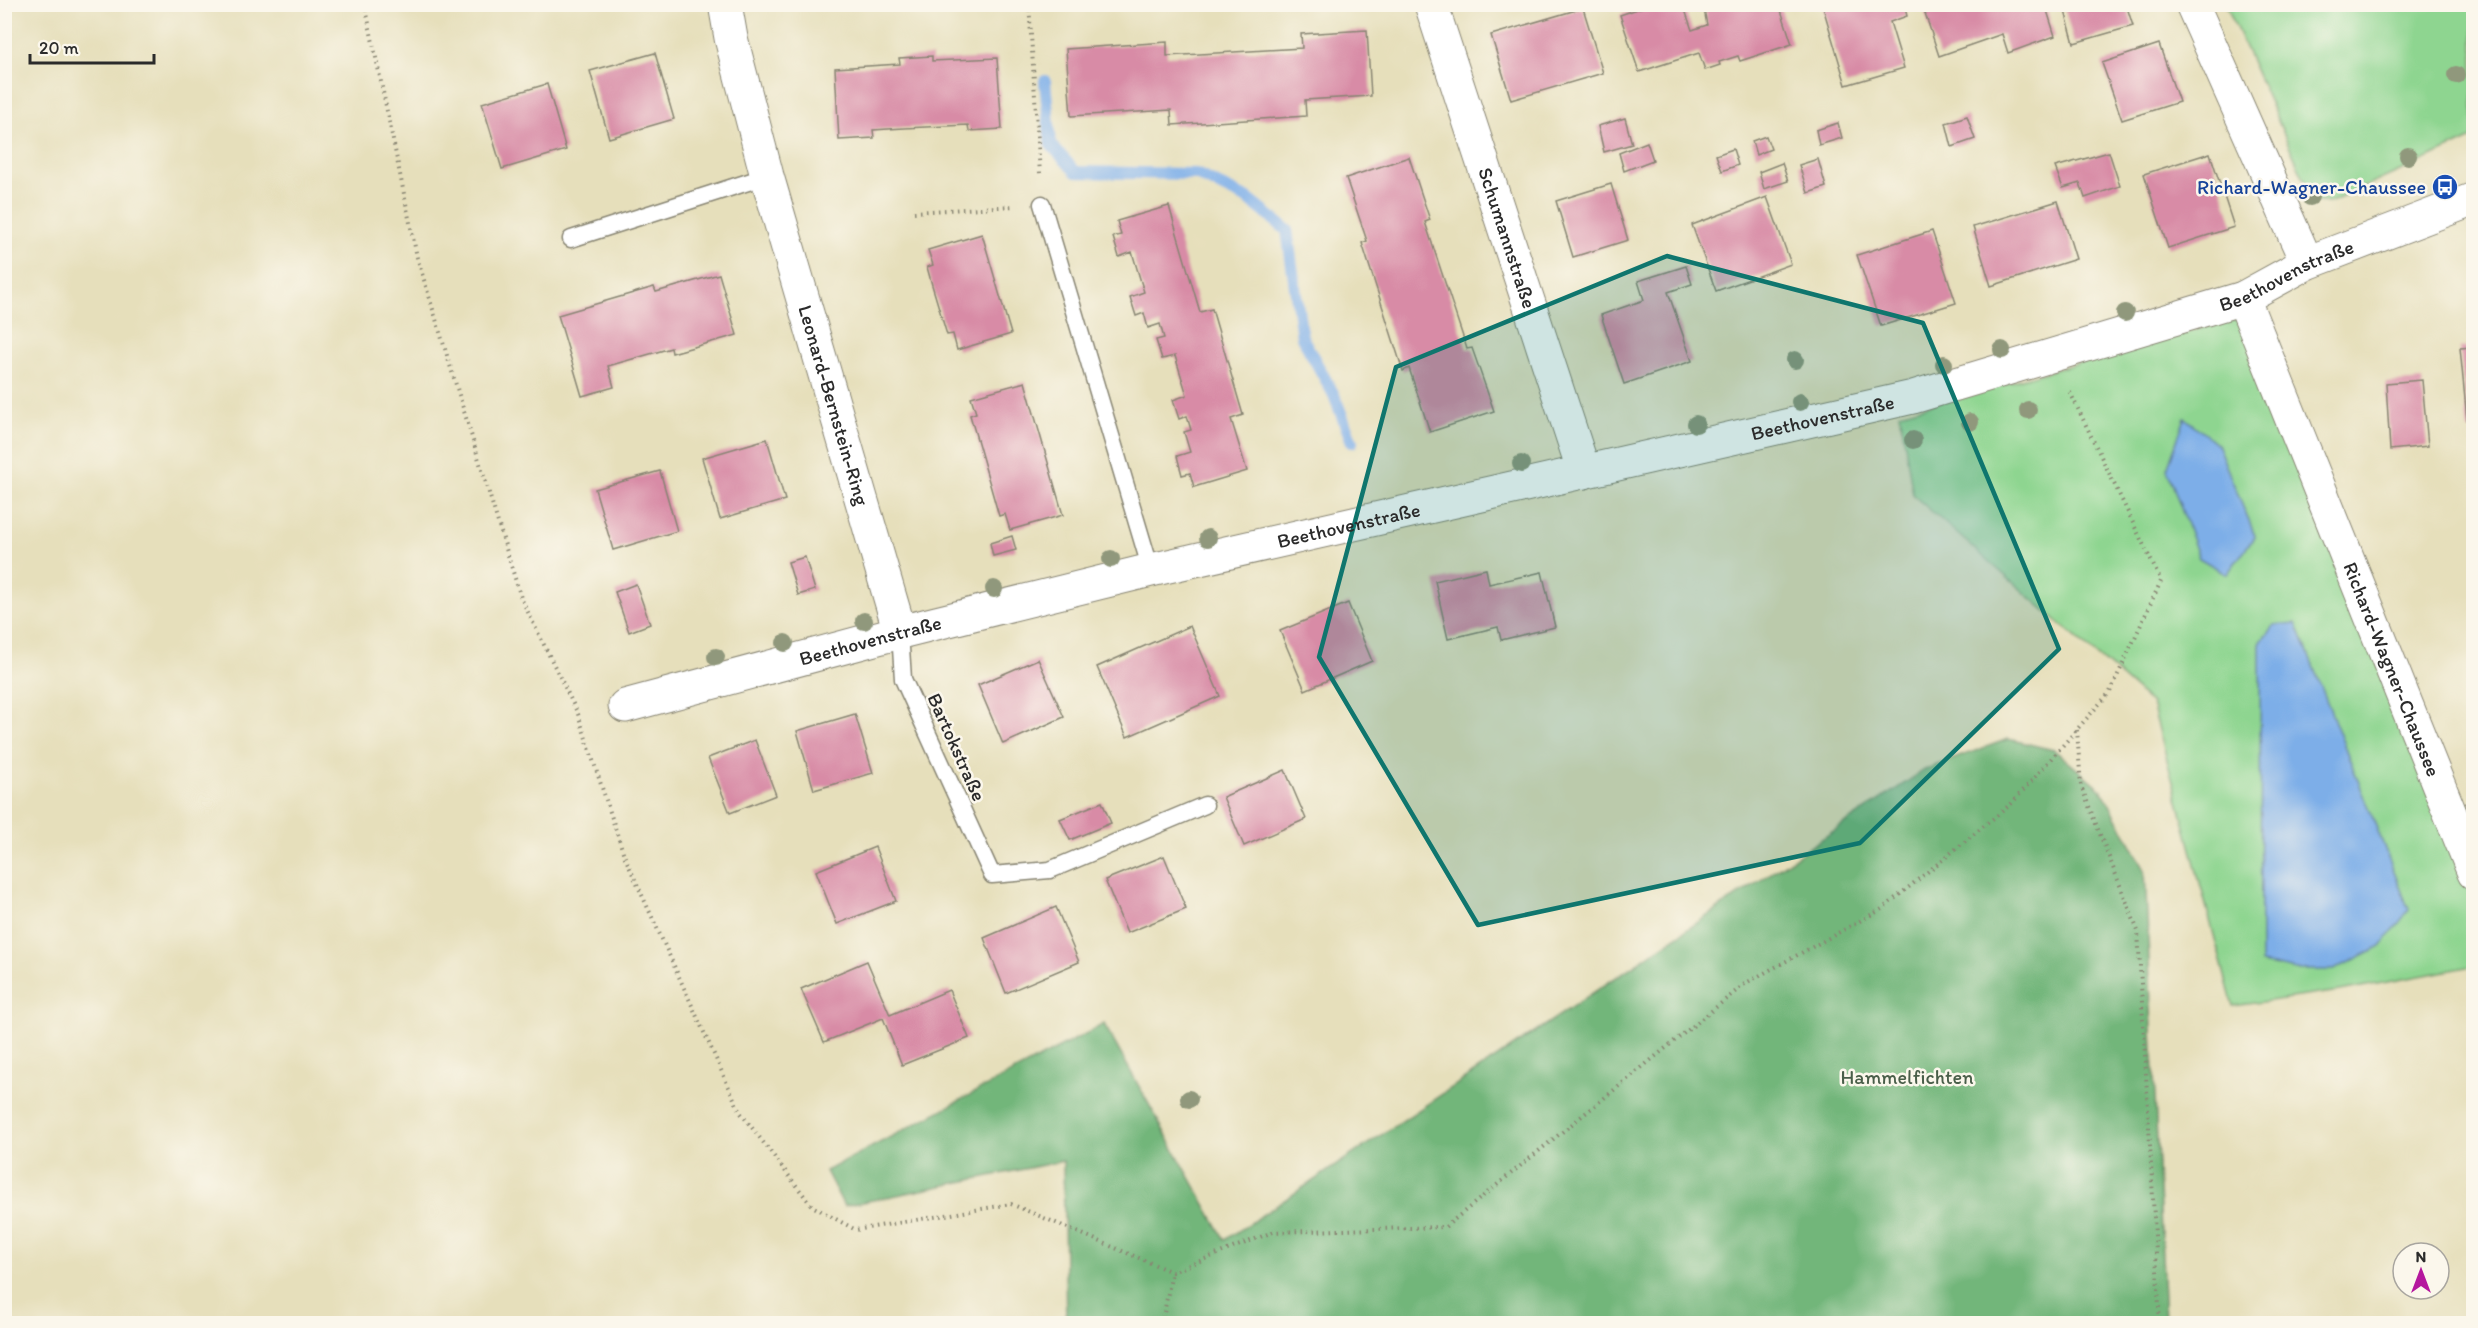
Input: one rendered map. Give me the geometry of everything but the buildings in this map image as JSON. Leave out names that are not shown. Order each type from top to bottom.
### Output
[{"type":"street","name":"Leonard-Bernstein-Ring","points":[[725,4],[731,38],[767,176],[900,632]]},
{"type":"street","name":"Schumannstraße","points":[[1431,4],[1584,472]]},
{"type":"street","points":[[2192,4],[2307,263]]},
{"type":"street","name":"Beethovenstraße","points":[[625,705],[900,632],[1151,570],[1913,398],[2243,298],[2307,263],[2474,199]]},
{"type":"street","name":"Richard-Wagner-Chaussee","points":[[2243,298],[2474,873]]},
{"type":"lane","points":[[571,238],[767,176]]},
{"type":"lane","points":[[1042,204],[1151,570]]},
{"type":"lane","name":"Bartokstraße","points":[[900,632],[903,679],[992,875],[1050,870],[1205,805]]},
{"type":"path","points":[[914,212],[1042,204],[1029,4]]},
{"type":"path","points":[[2077,729],[2081,786],[2138,931],[2160,1323]]},
{"type":"path","points":[[1162,1323],[1172,1272]]},
{"type":"highlighted area","points":[[1667,256],[1923,323],[2059,649],[1860,843],[1478,925],[1319,657],[1396,367]]},
{"type":"green space","points":[[2226,5],[2473,5],[2473,138],[2329,203],[2314,201]]},
{"type":"green space","points":[[2242,317],[2473,902],[2473,966],[2340,991],[2233,1006],[2152,704],[1913,495],[1900,413]]},
{"type":"green space","name":"Hammelfichten","points":[[2008,739],[2054,750],[2102,790],[2145,870],[2165,1323],[1066,1323],[1063,1161],[844,1206],[826,1171],[1104,1024],[1225,1240],[1926,769]]},
{"type":"water","points":[[2185,418],[2217,444],[2255,536],[2227,574],[2199,558],[2167,469]]},
{"type":"water","points":[[2296,623],[2409,910],[2381,946],[2334,970],[2296,970],[2261,963],[2260,643],[2274,625]]},
{"type":"waterway","points":[[1045,81],[1051,145],[1076,172],[1196,174],[1248,199],[1287,230],[1302,337],[1334,395],[1352,442]]},
{"type":"place","name":"Richard-Wagner-Chaussee","points":[[2445,187]]}]
